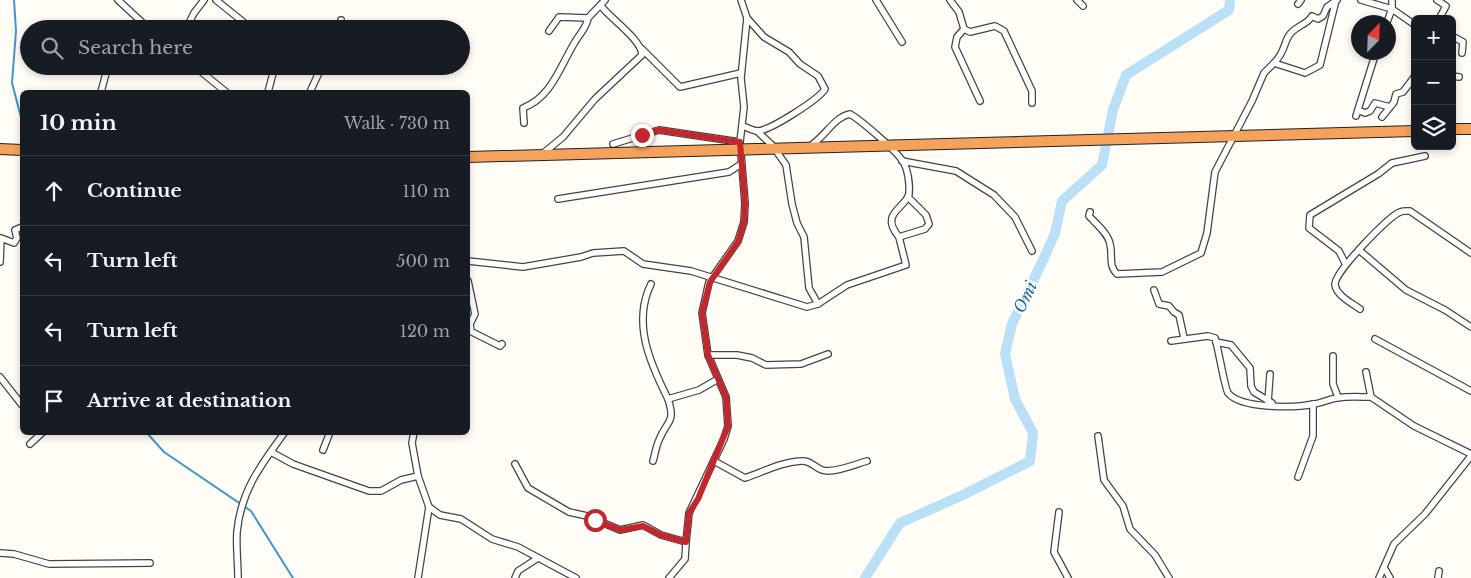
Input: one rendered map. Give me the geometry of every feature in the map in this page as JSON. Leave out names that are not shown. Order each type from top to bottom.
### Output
[{"type":"highway","points":[[1456,130],[1471,129]]},
{"type":"highway","points":[[470,157],[1411,131]]},
{"type":"highway","points":[[0,149],[20,150]]},
{"type":"street","points":[[118,0],[137,20]]},
{"type":"street","points":[[190,20],[204,0]]},
{"type":"street","points":[[216,0],[241,20]]},
{"type":"street","points":[[524,123],[523,108],[531,105],[550,87],[576,40],[586,28],[588,18],[605,0]]},
{"type":"street","points":[[741,0],[747,18],[764,37],[789,52],[800,64],[818,76],[826,89],[797,111],[757,131]]},
{"type":"street","points":[[876,0],[902,42]]},
{"type":"street","points":[[950,0],[959,12],[964,29],[970,32],[995,26],[1004,30],[1032,91],[1032,103]]},
{"type":"street","points":[[1077,0],[1082,6]]},
{"type":"street","points":[[1090,212],[1089,216],[1106,235],[1110,244],[1110,263],[1117,274],[1162,272],[1201,253],[1207,233],[1215,172],[1252,100],[1264,72],[1282,55],[1288,35],[1309,21],[1312,16],[1318,19],[1323,16],[1328,6],[1337,0]]},
{"type":"street","points":[[1274,63],[1305,73],[1320,65],[1337,0]]},
{"type":"street","points":[[1361,0],[1392,9],[1411,22]]},
{"type":"street","points":[[1390,15],[1392,0]]},
{"type":"street","points":[[1437,0],[1446,6],[1441,15]]},
{"type":"street","points":[[601,6],[622,24],[642,49],[680,87],[741,73]]},
{"type":"street","points":[[549,31],[559,17],[588,18]]},
{"type":"street","points":[[669,578],[679,569],[685,559],[689,513],[714,461],[728,426],[726,397],[708,355],[702,313],[706,293],[713,278],[738,242],[744,222],[745,203],[740,142],[744,107],[741,73],[747,18]]},
{"type":"street","points":[[964,29],[957,37],[956,47],[980,101]]},
{"type":"street","points":[[1456,38],[1464,42],[1462,53]]},
{"type":"street","points":[[535,160],[563,137],[595,99],[635,63],[642,55],[642,49]]},
{"type":"street","points":[[1374,60],[1357,113],[1370,111],[1375,103],[1390,106]]},
{"type":"street","points":[[101,90],[104,75]]},
{"type":"street","points":[[205,75],[224,90]]},
{"type":"street","points":[[268,90],[271,75]]},
{"type":"street","points":[[311,90],[318,75]]},
{"type":"street","points":[[1382,117],[1396,94],[1403,92],[1411,81]]},
{"type":"street","points":[[772,144],[789,150],[809,146],[819,141],[842,117],[850,114],[902,161],[956,171],[994,195],[1015,217],[1032,251]]},
{"type":"street","points":[[742,126],[757,131],[772,144],[786,165],[792,204],[797,224],[804,237],[809,288],[818,304]]},
{"type":"street","points":[[612,144],[659,130],[740,142]]},
{"type":"street","points":[[1346,263],[1340,252],[1309,228],[1310,215],[1378,174],[1392,162],[1425,156]]},
{"type":"street","points":[[470,261],[523,267],[581,257],[593,253],[624,251],[643,264],[691,271],[807,307],[818,304],[847,285],[906,265],[899,237],[892,223],[893,216],[908,197],[909,185],[902,161]]},
{"type":"street","points":[[558,199],[729,172],[741,164]]},
{"type":"street","points":[[899,237],[925,229],[929,224],[926,215],[908,197]]},
{"type":"street","points":[[1360,309],[1343,296],[1335,284],[1346,263],[1396,214],[1402,211],[1410,211],[1471,253]]},
{"type":"street","points":[[0,262],[1,238],[14,243],[17,238],[15,230],[20,227]]},
{"type":"street","points":[[1360,250],[1406,290],[1445,310],[1471,327]]},
{"type":"street","points":[[651,284],[645,303],[644,340],[648,359],[668,399],[673,414],[672,419],[658,441],[653,461]]},
{"type":"street","points":[[470,290],[475,314],[470,324]]},
{"type":"street","points":[[1154,290],[1159,304],[1170,306],[1179,315],[1184,338]]},
{"type":"street","points":[[470,331],[500,346],[502,344]]},
{"type":"street","points":[[1172,341],[1208,336],[1215,338],[1223,368],[1224,384],[1228,393],[1239,402],[1277,405],[1313,404],[1338,398],[1371,397],[1414,426],[1471,455],[1425,514],[1394,544],[1380,578]]},
{"type":"street","points":[[1375,339],[1471,391]]},
{"type":"street","points":[[1216,342],[1231,345],[1250,368],[1251,386],[1254,392],[1268,402],[1277,405]]},
{"type":"street","points":[[708,355],[737,355],[752,358],[766,365],[801,364],[828,354]]},
{"type":"street","points":[[1333,356],[1334,384],[1338,398]]},
{"type":"street","points":[[1366,372],[1371,397]]},
{"type":"street","points":[[1268,402],[1270,374]]},
{"type":"street","points":[[0,377],[20,402]]},
{"type":"street","points":[[668,399],[699,390],[718,379]]},
{"type":"street","points":[[1298,477],[1313,436],[1313,404]]},
{"type":"street","points":[[30,444],[40,435]]},
{"type":"street","points":[[238,578],[237,534],[242,501],[255,472],[283,435]]},
{"type":"street","points":[[323,450],[329,435]]},
{"type":"street","points":[[414,435],[412,444],[418,476],[429,507],[418,578]]},
{"type":"street","points":[[1098,436],[1104,480],[1123,506],[1130,530],[1155,555],[1169,578]]},
{"type":"street","points":[[271,452],[293,464],[369,491],[381,491],[401,480],[418,476]]},
{"type":"street","points":[[714,461],[745,478],[784,463],[803,460],[811,462],[822,470],[829,471],[868,461]]},
{"type":"street","points":[[515,464],[528,488],[569,512],[587,516],[620,530],[643,526],[661,535],[686,542]]},
{"type":"street","points":[[429,507],[440,515],[461,519],[492,539],[518,547],[576,578]]},
{"type":"street","points":[[1059,512],[1054,552],[1068,578]]},
{"type":"street","points":[[0,553],[14,554],[49,564],[150,563]]},
{"type":"street","points":[[515,578],[518,571],[538,558]]},
{"type":"street","points":[[1384,569],[1390,578]]},
{"type":"waterway","points":[[14,0],[16,31],[12,83],[20,113]]},
{"type":"waterway","name":"Omi","points":[[865,578],[900,523],[965,494],[1030,461],[1033,433],[1015,399],[1005,354],[1012,324],[1055,233],[1062,201],[1102,165],[1113,110],[1126,75],[1229,10],[1230,0]]},
{"type":"waterway","points":[[149,435],[164,452],[251,511],[293,578]]},
{"type":"route","points":[[595,520],[620,530],[629,526],[643,526],[661,535],[686,542],[686,525],[689,513],[698,499],[728,426],[726,397],[708,355],[702,313],[710,282],[728,259],[738,242],[744,222],[745,203],[740,142],[659,130],[642,135]]}]
